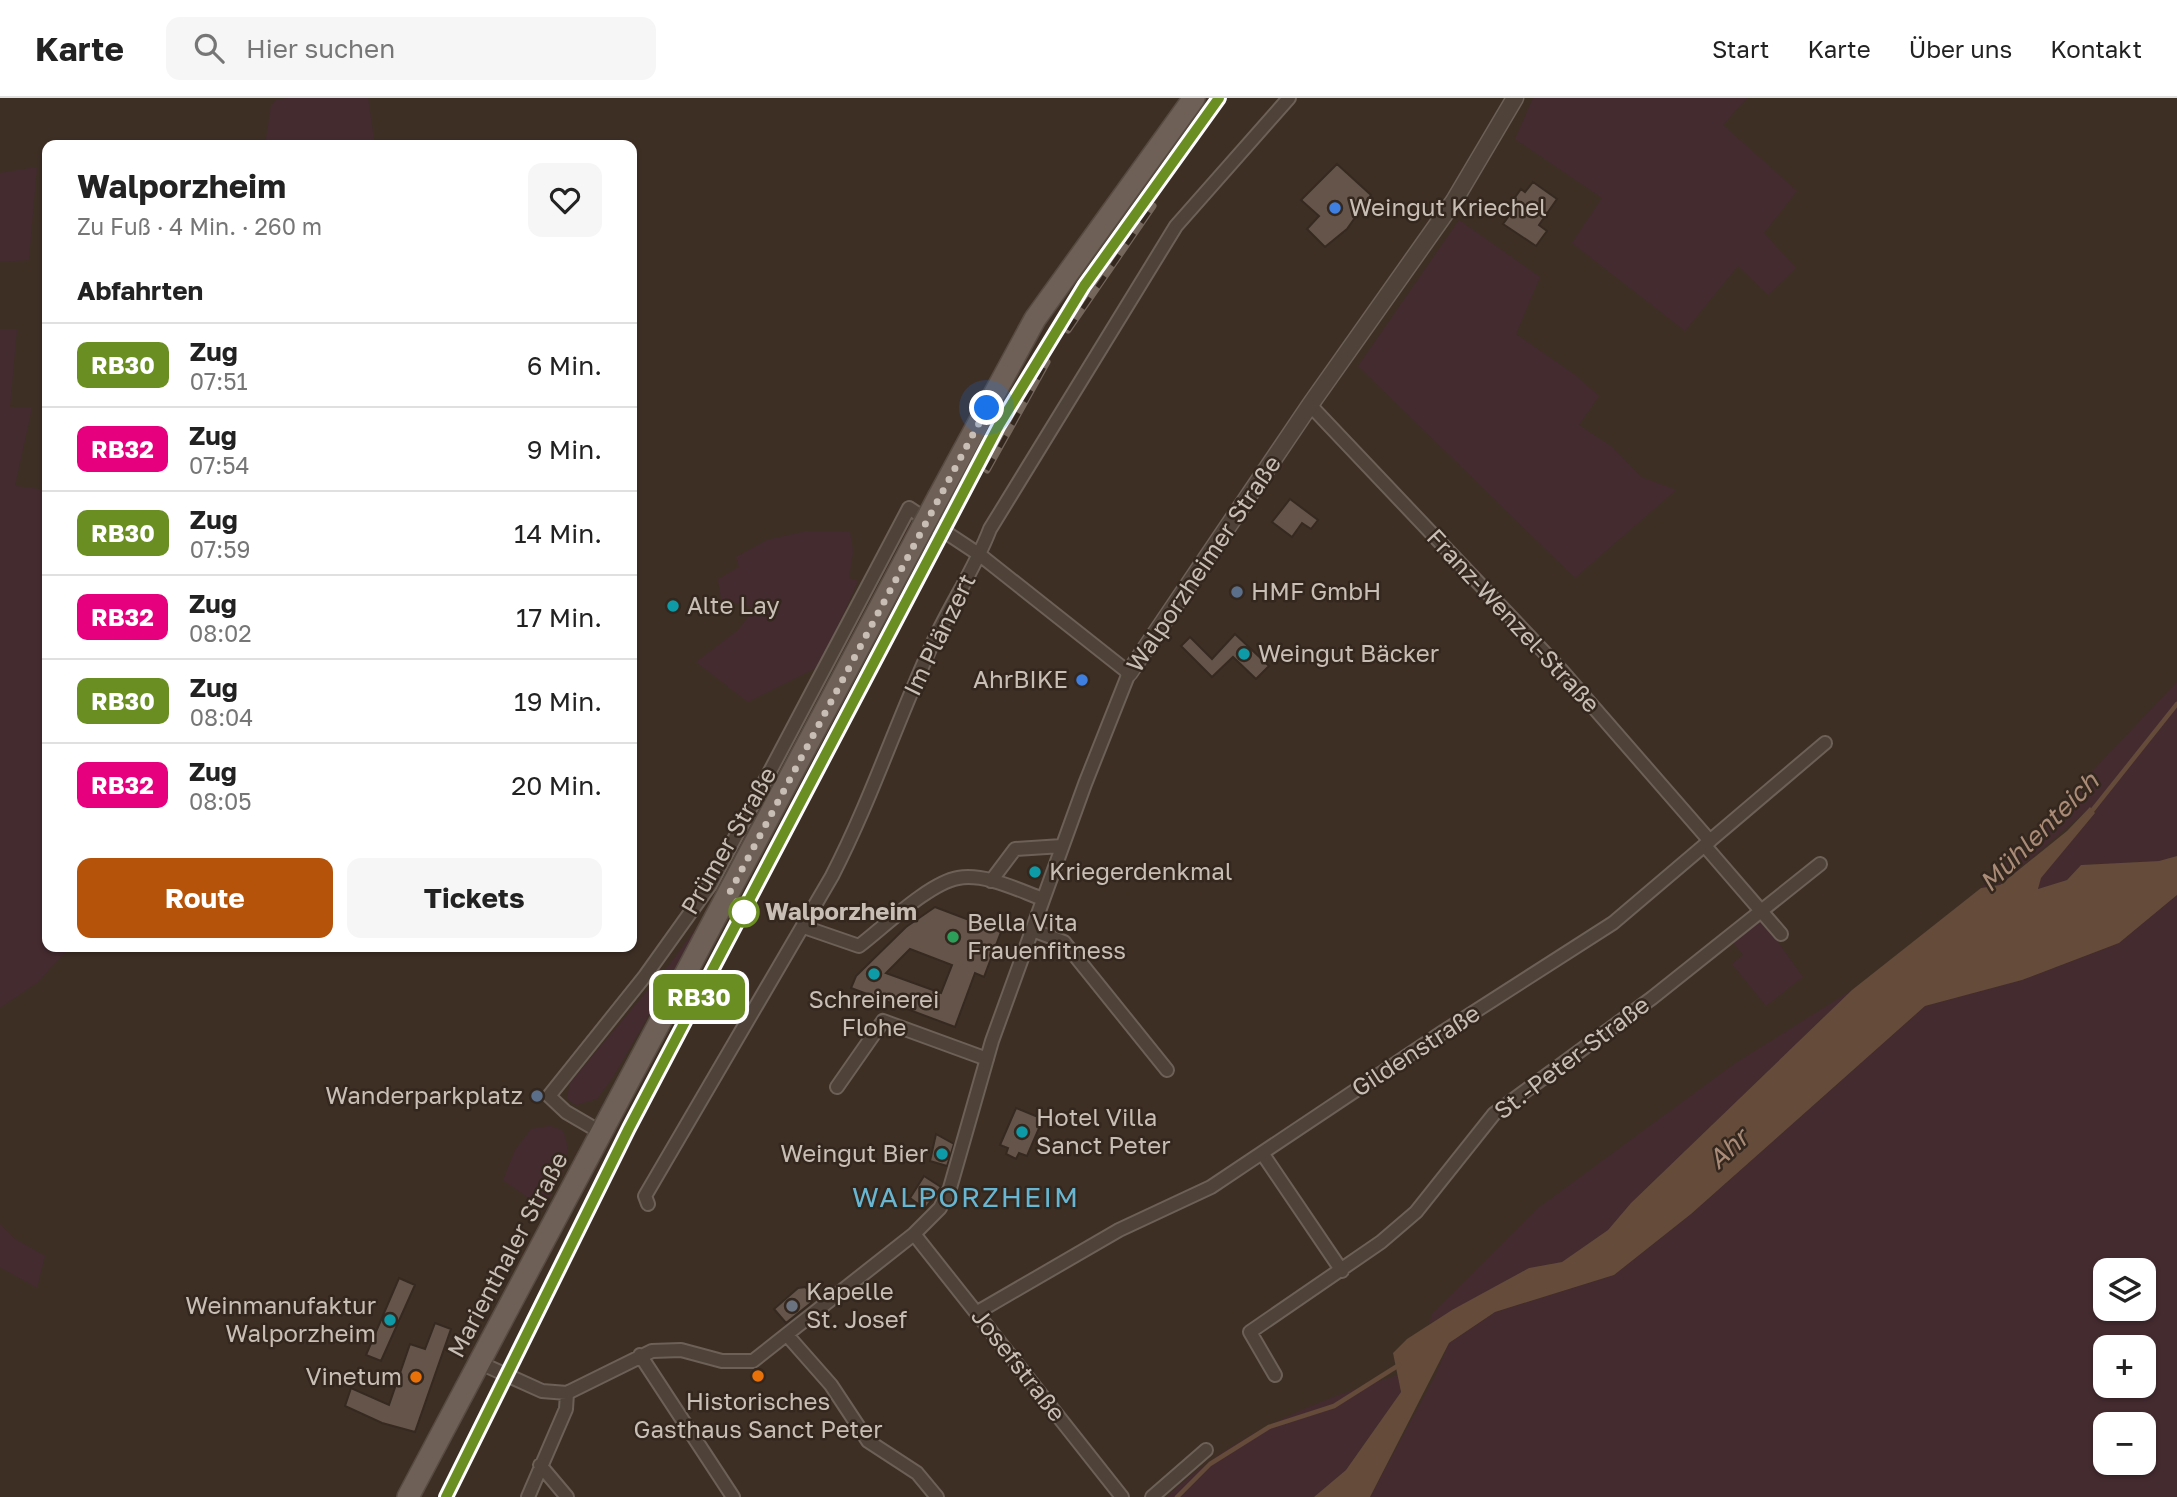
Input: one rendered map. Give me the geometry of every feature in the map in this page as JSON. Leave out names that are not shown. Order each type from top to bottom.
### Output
[{"type":"main road","name":"Marienthaler Straße","points":[[408,1497],[1035,318],[1194,98]]},
{"type":"street","name":"Im Plänzert","points":[[648,1204],[645,1196],[698,1108],[720,1064],[804,927],[859,824],[931,646],[980,555],[990,529],[1177,226],[1290,98]]},
{"type":"street","name":"Walporzheimer Straße","points":[[567,1393],[640,1355],[681,1350],[739,1363],[753,1361],[914,1234],[940,1208],[950,1188],[987,1059],[1032,930],[1129,673],[1310,405],[1454,201],[1515,98]]},
{"type":"street","name":"Franz-Wenzel-Straße","points":[[1310,405],[1562,671],[1708,843],[1781,934]]},
{"type":"street","name":"Prümer Straße","points":[[602,1133],[566,1112],[549,1096],[645,976],[710,885],[909,508],[980,555]]},
{"type":"street","points":[[980,555],[1129,673]]},
{"type":"street","name":"Gildenstraße","points":[[976,1313],[1119,1230],[1211,1187],[1443,1032],[1614,923],[1802,766],[1825,743]]},
{"type":"street","points":[[991,881],[1015,849],[1062,846]]},
{"type":"street","name":"St.-Peter-Straße","points":[[1275,1375],[1250,1332],[1342,1271],[1416,1212],[1494,1114],[1653,998],[1820,864]]},
{"type":"street","points":[[804,927],[859,946],[941,884],[960,877],[991,881],[1043,899]]},
{"type":"street","points":[[1032,930],[1065,942],[1167,1070]]},
{"type":"street","points":[[837,1087],[883,1021],[987,1059]]},
{"type":"street","points":[[1262,1153],[1342,1271]]},
{"type":"street","name":"Josefstraße","points":[[914,1234],[1119,1493]]},
{"type":"street","points":[[787,1335],[831,1385],[868,1441],[917,1473],[937,1497]]},
{"type":"street","points":[[640,1355],[733,1497]]},
{"type":"street","points":[[480,1363],[542,1391],[567,1393],[566,1409],[528,1497]]},
{"type":"street","points":[[1152,1497],[1206,1450]]},
{"type":"street","points":[[540,1465],[567,1497]]},
{"type":"shaded area","points":[[368,98],[374,140],[266,140],[271,106],[276,100]]},
{"type":"shaded area","points":[[1533,98],[1747,98],[1723,125],[1797,191],[1764,233],[1796,268],[1768,295],[1738,266],[1685,331],[1572,243],[1602,198],[1515,139]]},
{"type":"shaded area","points":[[37,167],[29,260],[0,262],[0,173]]},
{"type":"shaded area","points":[[1459,220],[1540,277],[1516,334],[1575,375],[1599,396],[1579,425],[1612,447],[1641,477],[1676,490],[1575,578],[1358,366]]},
{"type":"shaded area","points":[[0,329],[17,329],[10,407],[32,408],[15,486],[42,489],[42,952],[65,952],[38,982],[0,1008]]},
{"type":"shaded area","points":[[807,531],[850,532],[853,552],[849,578],[858,581],[820,666],[748,702],[696,662],[738,630],[755,608],[721,599],[718,579],[739,567],[736,557],[767,540]]},
{"type":"shaded area","points":[[2177,682],[2177,856],[2159,861],[2081,865],[2067,880],[2038,889],[2040,878],[2095,813],[2090,808],[1999,886],[1981,888]]},
{"type":"shaded area","points":[[2177,895],[2177,1497],[1370,1497],[1435,1376],[1449,1343],[1495,1312],[1614,1275],[1691,1214],[1925,1006],[2022,980],[2119,943]]},
{"type":"shaded area","points":[[711,908],[613,1077],[597,1099],[576,1105],[567,1099],[570,1083],[672,961]]},
{"type":"shaded area","points":[[1761,918],[1803,977],[1766,1006],[1732,964],[1743,955],[1732,941]]},
{"type":"shaded area","points":[[1852,990],[1631,1203],[1608,1230],[1562,1262],[1529,1268],[1429,1324],[1432,1314],[1538,1208],[1734,1064]]},
{"type":"shaded area","points":[[550,1126],[562,1130],[567,1150],[563,1170],[544,1209],[503,1180],[515,1150],[531,1129]]},
{"type":"shaded area","points":[[0,1224],[15,1239],[45,1256],[37,1288],[0,1267]]},
{"type":"shaded area","points":[[1398,1375],[1401,1392],[1346,1470],[1314,1497],[1167,1497],[1219,1455],[1275,1422]]},
{"type":"water","name":"Ahr","points":[[2090,807],[2095,813],[2041,878],[2038,889],[2067,880],[2081,865],[2159,861],[2177,856],[2177,895],[2119,943],[2022,980],[1925,1006],[1691,1214],[1614,1275],[1495,1312],[1449,1343],[1370,1497],[1314,1497],[1346,1470],[1401,1392],[1393,1353],[1407,1339],[1452,1310],[1529,1268],[1562,1262],[1608,1230],[1631,1203],[1852,990],[1981,888],[2000,885],[2067,831]]},
{"type":"building","name":"Weingut Kriechel","points":[[1337,164],[1371,195],[1347,229],[1325,247],[1307,229],[1319,216],[1301,200]]},
{"type":"building","points":[[1533,182],[1557,199],[1539,225],[1547,231],[1536,246],[1503,224],[1511,213],[1506,210],[1521,189],[1525,192]]},
{"type":"building","points":[[1290,499],[1318,520],[1311,529],[1302,523],[1292,537],[1272,522]]},
{"type":"building","points":[[1235,634],[1269,666],[1256,679],[1233,657],[1212,677],[1181,646],[1190,637],[1212,659]]},
{"type":"building","points":[[935,907],[1001,932],[984,977],[975,973],[955,1027],[851,988],[856,976],[906,927]],"holes":[[[910,949],[952,965],[941,993],[886,973]]]},
{"type":"building","name":"Hotel Villa Sanct Peter","points":[[1016,1108],[1043,1119],[1027,1156],[1019,1153],[1016,1159],[1006,1154],[1008,1148],[1000,1145]]},
{"type":"building","name":"Weingut Bier","points":[[936,1134],[954,1144],[947,1166],[930,1161]]},
{"type":"building","points":[[924,1176],[941,1187],[925,1209],[910,1198]]},
{"type":"building","name":"Weinmanufaktur Walporzheim","points":[[399,1278],[415,1285],[381,1361],[366,1355]]},
{"type":"building","name":"Kapelle St. Josef","points":[[805,1287],[812,1293],[811,1303],[786,1323],[774,1309],[798,1288]]},
{"type":"building","name":"Vinetum","points":[[435,1323],[451,1329],[415,1432],[382,1423],[345,1406],[351,1388],[389,1405],[410,1344],[425,1349]]},
{"type":"waterway","name":"Mühlenteich","points":[[2091,812],[2177,704]]},
{"type":"waterway","points":[[1177,1497],[1210,1464],[1269,1427],[1334,1406],[1399,1365]]},
{"type":"railway","points":[[446,1497],[629,1128],[999,425],[1084,287],[1219,98]]},
{"type":"railway","points":[[1068,330],[1153,206]]},
{"type":"railway","points":[[987,470],[1047,362]]},
{"type":"train","name":"RB30","points":[[446,1497],[462,1470],[534,1317],[629,1128],[999,425],[1047,342],[1084,286],[1219,98]]},
{"type":"place","name":"Weingut Kriechel","points":[[1335,208]]},
{"type":"place","name":"HMF GmbH","points":[[1237,592]]},
{"type":"place","name":"Alte Lay","points":[[673,606]]},
{"type":"place","name":"Weingut Bäcker","points":[[1244,654]]},
{"type":"place","name":"AhrBIKE","points":[[1082,680]]},
{"type":"place","name":"Kriegerdenkmal","points":[[1035,872]]},
{"type":"place","name":"Walporzheim","points":[[744,912]]},
{"type":"place","name":"Bella Vita Frauenfitness","points":[[953,937]]},
{"type":"place","name":"Schreinerei Flohe","points":[[874,974]]},
{"type":"place","name":"Wanderparkplatz","points":[[537,1096]]},
{"type":"place","name":"Hotel Villa Sanct Peter","points":[[1022,1132]]},
{"type":"place","name":"Weingut Bier","points":[[942,1154]]},
{"type":"place","name":"Kapelle St. Josef","points":[[792,1306]]},
{"type":"place","name":"Weinmanufaktur Walporzheim","points":[[390,1320]]},
{"type":"place","name":"Historisches Gasthaus Sanct Peter","points":[[758,1376]]},
{"type":"place","name":"Vinetum","points":[[416,1377]]},
{"type":"district","name":"WALPORZHEIM","points":[[966,1197]]},
{"type":"route","points":[[744,912],[730,892],[987,408]]}]
